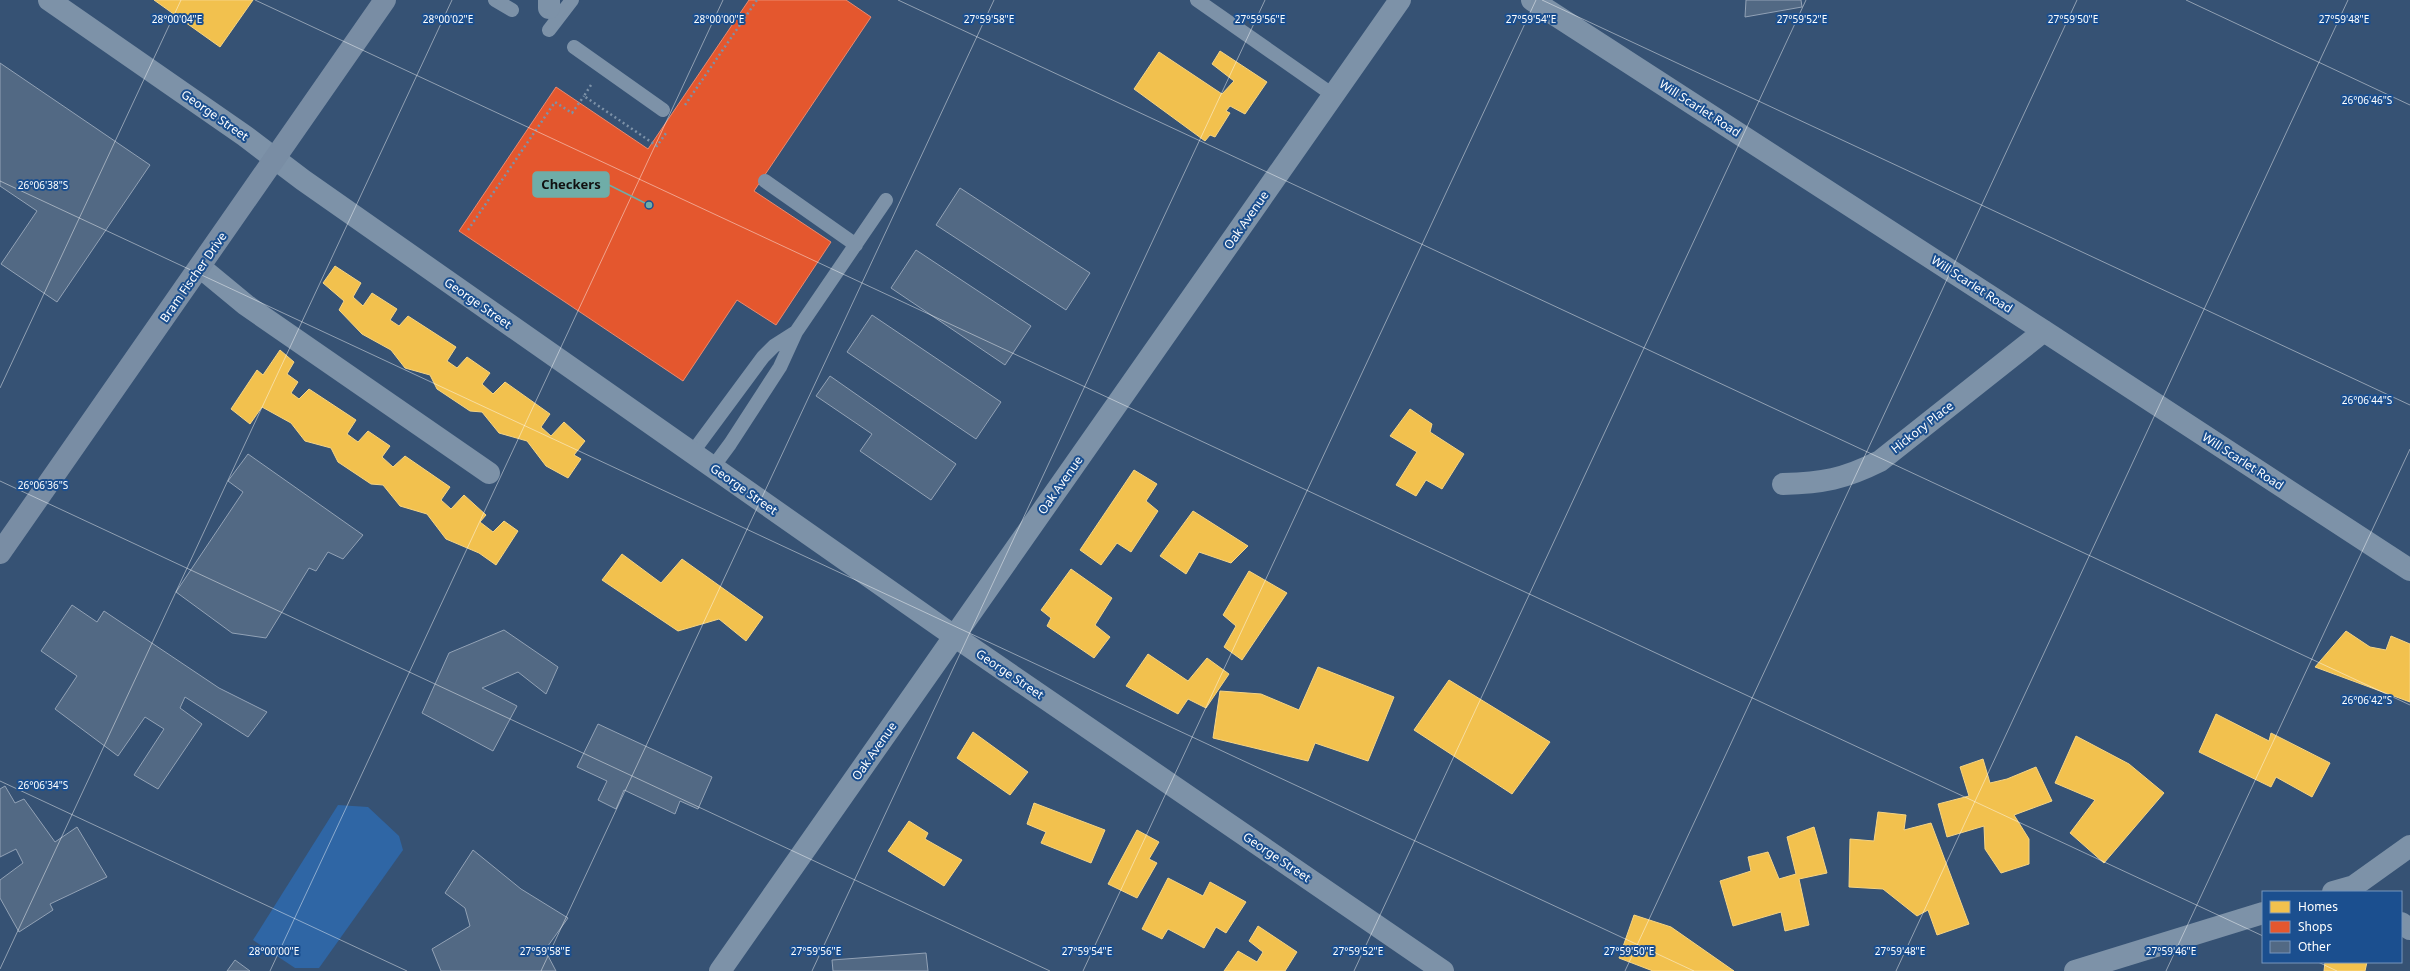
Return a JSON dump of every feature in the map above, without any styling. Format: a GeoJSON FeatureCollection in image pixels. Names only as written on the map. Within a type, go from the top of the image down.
{"type":"FeatureCollection","features":[{"type":"Feature","properties":{"kind":"main road","name":"Bram Fischer Drive"},"geometry":{"type":"LineString","coordinates":[[0,553],[200,267],[273,158],[385,0]]}},
{"type":"Feature","properties":{"kind":"street","name":"George Street"},"geometry":{"type":"LineString","coordinates":[[49,0],[246,136],[273,158],[954,636],[1443,971]]}},
{"type":"Feature","properties":{"kind":"street","name":"Oak Avenue"},"geometry":{"type":"LineString","coordinates":[[720,971],[1400,0]]}},
{"type":"Feature","properties":{"kind":"street","name":"Will Scarlet Road"},"geometry":{"type":"LineString","coordinates":[[1532,0],[2044,330],[2410,570]]}},
{"type":"Feature","properties":{"kind":"street"},"geometry":{"type":"LineString","coordinates":[[200,267],[246,305],[489,473]]}},
{"type":"Feature","properties":{"kind":"street","name":"Hickory Place"},"geometry":{"type":"LineString","coordinates":[[1783,484],[1824,483],[1856,473],[1880,461],[2044,330]]}},
{"type":"Feature","properties":{"kind":"street"},"geometry":{"type":"LineString","coordinates":[[2349,890],[2410,846]]}},
{"type":"Feature","properties":{"kind":"street"},"geometry":{"type":"LineString","coordinates":[[2075,971],[2262,913]]}},
{"type":"Feature","properties":{"kind":"lane"},"geometry":{"type":"LineString","coordinates":[[495,0],[512,3]]}},
{"type":"Feature","properties":{"kind":"lane"},"geometry":{"type":"LineString","coordinates":[[549,30],[572,0]]}},
{"type":"Feature","properties":{"kind":"lane"},"geometry":{"type":"LineString","coordinates":[[1197,0],[1333,95]]}},
{"type":"Feature","properties":{"kind":"lane"},"geometry":{"type":"LineString","coordinates":[[574,47],[663,110]]}},
{"type":"Feature","properties":{"kind":"lane"},"geometry":{"type":"LineString","coordinates":[[765,181],[856,245]]}},
{"type":"Feature","properties":{"kind":"lane"},"geometry":{"type":"LineString","coordinates":[[713,467],[730,444],[780,367],[796,332],[886,200]]}},
{"type":"Feature","properties":{"kind":"lane"},"geometry":{"type":"LineString","coordinates":[[692,453],[763,357],[774,346],[796,332]]}},
{"type":"Feature","properties":{"kind":"path"},"geometry":{"type":"LineString","coordinates":[[468,230],[555,102],[572,113],[584,96]]}},
{"type":"Feature","properties":{"kind":"shaded area"},"geometry":{"type":"Polygon","coordinates":[[[338,805],[368,807],[399,836],[403,850],[319,968],[295,968],[253,940],[338,805]]]}},
{"type":"Feature","properties":{"kind":"building: Homes"},"geometry":{"type":"Polygon","coordinates":[[[154,0],[253,0],[220,47],[154,0]]]}},
{"type":"Feature","properties":{"kind":"building: Homes"},"geometry":{"type":"Polygon","coordinates":[[[1220,51],[1267,82],[1245,114],[1230,106],[1226,111],[1230,113],[1215,137],[1210,135],[1205,141],[1134,89],[1159,52],[1222,94],[1234,81],[1212,64],[1220,51]]]}},
{"type":"Feature","properties":{"kind":"building: Homes"},"geometry":{"type":"Polygon","coordinates":[[[335,266],[361,283],[353,297],[363,306],[372,293],[397,309],[390,320],[399,326],[408,316],[456,347],[447,361],[457,368],[467,357],[490,373],[482,384],[493,394],[505,382],[550,414],[541,427],[551,436],[564,422],[585,441],[574,455],[581,459],[568,478],[546,466],[527,441],[499,433],[482,412],[470,411],[437,389],[430,375],[405,368],[391,350],[362,334],[339,310],[344,301],[323,283],[335,266]]]}},
{"type":"Feature","properties":{"kind":"building: Homes"},"geometry":{"type":"Polygon","coordinates":[[[280,350],[294,362],[287,374],[298,382],[291,393],[299,399],[309,389],[356,420],[347,434],[358,442],[368,431],[390,446],[382,457],[393,467],[405,456],[450,487],[441,500],[451,509],[464,495],[486,515],[480,522],[493,532],[504,521],[518,531],[496,565],[479,553],[446,539],[427,514],[400,506],[383,485],[371,484],[338,462],[331,448],[305,441],[291,423],[262,407],[250,424],[231,409],[257,370],[263,375],[280,350]]]}},
{"type":"Feature","properties":{"kind":"building: Homes"},"geometry":{"type":"Polygon","coordinates":[[[1410,409],[1432,424],[1430,432],[1464,454],[1442,489],[1426,480],[1416,496],[1396,485],[1417,452],[1390,436],[1410,409]]]}},
{"type":"Feature","properties":{"kind":"building: Homes"},"geometry":{"type":"Polygon","coordinates":[[[1134,470],[1157,484],[1146,501],[1158,511],[1131,552],[1117,543],[1101,565],[1080,550],[1134,470]]]}},
{"type":"Feature","properties":{"kind":"building: Homes"},"geometry":{"type":"Polygon","coordinates":[[[1193,511],[1248,546],[1231,563],[1199,552],[1186,574],[1160,556],[1193,511]]]}},
{"type":"Feature","properties":{"kind":"building: Homes"},"geometry":{"type":"Polygon","coordinates":[[[622,554],[661,583],[682,559],[763,617],[746,641],[719,619],[678,631],[602,580],[622,554]]]}},
{"type":"Feature","properties":{"kind":"building: Homes"},"geometry":{"type":"Polygon","coordinates":[[[1071,569],[1112,598],[1095,625],[1110,637],[1094,658],[1047,626],[1051,618],[1041,610],[1071,569]]]}},
{"type":"Feature","properties":{"kind":"building: Homes"},"geometry":{"type":"Polygon","coordinates":[[[1249,571],[1287,593],[1242,660],[1224,647],[1236,626],[1223,615],[1249,571]]]}},
{"type":"Feature","properties":{"kind":"building: Homes"},"geometry":{"type":"Polygon","coordinates":[[[2346,631],[2370,647],[2386,650],[2391,636],[2410,644],[2410,702],[2315,667],[2346,631]]]}},
{"type":"Feature","properties":{"kind":"building: Homes"},"geometry":{"type":"Polygon","coordinates":[[[1148,654],[1188,681],[1207,658],[1229,674],[1206,708],[1188,699],[1178,714],[1126,686],[1148,654]]]}},
{"type":"Feature","properties":{"kind":"building: Homes"},"geometry":{"type":"Polygon","coordinates":[[[1318,667],[1394,697],[1368,761],[1315,743],[1308,761],[1213,738],[1220,691],[1261,694],[1299,710],[1318,667]]]}},
{"type":"Feature","properties":{"kind":"building: Homes"},"geometry":{"type":"Polygon","coordinates":[[[1449,680],[1550,742],[1512,794],[1414,730],[1449,680]]]}},
{"type":"Feature","properties":{"kind":"building: Homes"},"geometry":{"type":"Polygon","coordinates":[[[2216,714],[2269,741],[2271,733],[2330,763],[2312,797],[2276,777],[2271,787],[2199,752],[2216,714]]]}},
{"type":"Feature","properties":{"kind":"building: Homes"},"geometry":{"type":"Polygon","coordinates":[[[973,732],[1028,772],[1010,795],[957,758],[973,732]]]}},
{"type":"Feature","properties":{"kind":"building: Homes"},"geometry":{"type":"Polygon","coordinates":[[[2076,736],[2129,764],[2164,793],[2104,863],[2070,833],[2095,800],[2055,783],[2076,736]]]}},
{"type":"Feature","properties":{"kind":"building: Homes"},"geometry":{"type":"Polygon","coordinates":[[[1983,759],[1990,783],[2007,779],[2036,767],[2052,801],[2014,815],[2029,839],[2029,864],[2001,873],[1985,849],[1984,826],[1947,837],[1938,804],[1969,796],[1960,767],[1983,759]]]}},
{"type":"Feature","properties":{"kind":"building: Homes"},"geometry":{"type":"Polygon","coordinates":[[[1034,803],[1105,830],[1091,863],[1041,843],[1046,832],[1027,824],[1034,803]]]}},
{"type":"Feature","properties":{"kind":"building: Homes"},"geometry":{"type":"Polygon","coordinates":[[[1878,812],[1906,815],[1904,830],[1931,823],[1969,924],[1937,935],[1928,910],[1917,916],[1883,889],[1849,887],[1850,839],[1874,841],[1878,812]]]}},
{"type":"Feature","properties":{"kind":"building: Homes"},"geometry":{"type":"Polygon","coordinates":[[[909,821],[928,833],[925,839],[962,860],[944,886],[888,851],[909,821]]]}},
{"type":"Feature","properties":{"kind":"building: Homes"},"geometry":{"type":"Polygon","coordinates":[[[1814,827],[1827,873],[1799,879],[1809,925],[1785,931],[1781,912],[1733,926],[1720,881],[1751,871],[1748,857],[1768,852],[1779,879],[1796,874],[1787,837],[1814,827]]]}},
{"type":"Feature","properties":{"kind":"building: Homes"},"geometry":{"type":"Polygon","coordinates":[[[1137,830],[1159,842],[1149,859],[1157,863],[1137,898],[1108,884],[1137,830]]]}},
{"type":"Feature","properties":{"kind":"building: Homes"},"geometry":{"type":"Polygon","coordinates":[[[1168,878],[1203,896],[1210,882],[1246,902],[1226,933],[1216,927],[1204,948],[1168,929],[1162,939],[1142,929],[1168,878]]]}},
{"type":"Feature","properties":{"kind":"building: Homes"},"geometry":{"type":"Polygon","coordinates":[[[1634,915],[1671,927],[1734,971],[1653,971],[1619,958],[1634,915]]]}},
{"type":"Feature","properties":{"kind":"building: Homes"},"geometry":{"type":"Polygon","coordinates":[[[1258,926],[1297,952],[1285,971],[1224,971],[1238,951],[1257,962],[1263,952],[1249,941],[1258,926]]]}},
{"type":"Feature","properties":{"kind":"building: Homes"},"geometry":{"type":"Polygon","coordinates":[[[2325,963],[2367,963],[2365,971],[2324,971],[2325,963]]]}},
{"type":"Feature","properties":{"kind":"building: Shops"},"geometry":{"type":"Polygon","coordinates":[[[749,0],[846,0],[871,17],[754,191],[831,242],[776,325],[737,300],[683,381],[459,231],[556,87],[648,149],[749,0]]]}},
{"type":"Feature","properties":{"kind":"building: Other"},"geometry":{"type":"Polygon","coordinates":[[[1746,0],[1801,0],[1802,7],[1745,17],[1746,0]]]}},
{"type":"Feature","properties":{"kind":"building: Other"},"geometry":{"type":"Polygon","coordinates":[[[0,63],[150,165],[57,302],[1,264],[37,211],[0,186],[0,63]]]}},
{"type":"Feature","properties":{"kind":"building: Other"},"geometry":{"type":"Polygon","coordinates":[[[960,188],[1090,273],[1066,310],[936,225],[960,188]]]}},
{"type":"Feature","properties":{"kind":"building: Other"},"geometry":{"type":"Polygon","coordinates":[[[916,250],[1031,326],[1005,365],[891,288],[916,250]]]}},
{"type":"Feature","properties":{"kind":"building: Other"},"geometry":{"type":"Polygon","coordinates":[[[872,315],[1001,402],[976,439],[847,352],[872,315]]]}},
{"type":"Feature","properties":{"kind":"building: Other"},"geometry":{"type":"Polygon","coordinates":[[[830,376],[956,464],[931,500],[860,451],[872,434],[816,396],[830,376]]]}},
{"type":"Feature","properties":{"kind":"building: Other"},"geometry":{"type":"Polygon","coordinates":[[[248,454],[363,535],[343,559],[328,552],[316,571],[309,568],[266,638],[232,633],[176,592],[243,492],[228,481],[248,454]]]}},
{"type":"Feature","properties":{"kind":"building: Other"},"geometry":{"type":"Polygon","coordinates":[[[72,605],[97,622],[104,611],[219,688],[267,712],[248,737],[185,697],[180,708],[202,724],[158,789],[134,775],[164,729],[145,717],[118,756],[55,709],[77,676],[41,651],[72,605]]]}},
{"type":"Feature","properties":{"kind":"building: Other"},"geometry":{"type":"Polygon","coordinates":[[[504,630],[558,667],[546,694],[518,672],[482,688],[517,706],[493,751],[422,713],[449,653],[504,630]]]}},
{"type":"Feature","properties":{"kind":"building: Other"},"geometry":{"type":"Polygon","coordinates":[[[598,724],[712,777],[698,809],[680,801],[675,814],[624,790],[616,809],[598,800],[607,781],[577,767],[598,724]]]}},
{"type":"Feature","properties":{"kind":"building: Other"},"geometry":{"type":"Polygon","coordinates":[[[5,786],[15,803],[24,799],[55,842],[77,827],[107,877],[50,904],[53,910],[19,932],[0,898],[0,880],[23,863],[16,849],[0,857],[0,789],[5,786]]]}},
{"type":"Feature","properties":{"kind":"building: Other"},"geometry":{"type":"Polygon","coordinates":[[[473,850],[521,889],[568,918],[545,950],[556,971],[441,971],[432,949],[470,926],[465,908],[445,893],[473,850]]]}},
{"type":"Feature","properties":{"kind":"building: Other"},"geometry":{"type":"Polygon","coordinates":[[[926,953],[928,971],[833,971],[832,960],[926,953]]]}},
{"type":"Feature","properties":{"kind":"building: Other"},"geometry":{"type":"Polygon","coordinates":[[[235,960],[250,971],[227,971],[235,960]]]}},
{"type":"Feature","properties":{"kind":"place","name":"Checkers"},"geometry":{"type":"Point","coordinates":[649,205]}}]}
